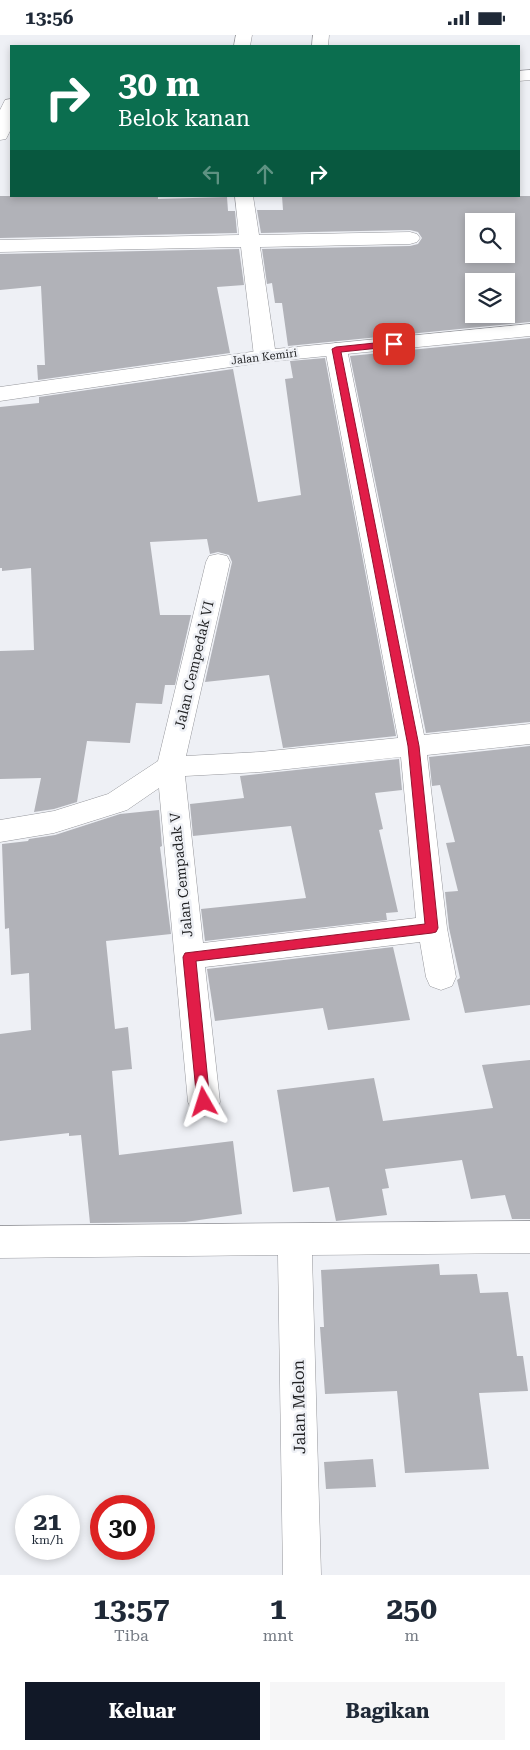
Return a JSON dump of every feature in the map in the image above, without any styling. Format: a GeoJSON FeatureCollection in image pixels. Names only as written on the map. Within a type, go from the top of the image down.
{"type":"FeatureCollection","features":[{"type":"Feature","properties":{"kind":"street"},"geometry":{"type":"LineString","coordinates":[[0,135],[10,107]]}},
{"type":"Feature","properties":{"kind":"street"},"geometry":{"type":"LineString","coordinates":[[244,197],[265,356]]}},
{"type":"Feature","properties":{"kind":"street"},"geometry":{"type":"LineString","coordinates":[[0,246],[410,239]]}},
{"type":"Feature","properties":{"kind":"street","name":"Jalan Kemiri"},"geometry":{"type":"LineString","coordinates":[[0,394],[265,356],[530,331]]}},
{"type":"Feature","properties":{"kind":"street"},"geometry":{"type":"LineString","coordinates":[[336,349],[413,746],[432,928],[441,977]]}},
{"type":"Feature","properties":{"kind":"street","name":"Jalan Cempedak VI"},"geometry":{"type":"LineString","coordinates":[[170,767],[218,562]]}},
{"type":"Feature","properties":{"kind":"street"},"geometry":{"type":"LineString","coordinates":[[0,831],[54,822],[117,801],[170,767],[260,762],[530,734]]}},
{"type":"Feature","properties":{"kind":"street","name":"Jalan Cempadak V"},"geometry":{"type":"LineString","coordinates":[[170,767],[204,1102]]}},
{"type":"Feature","properties":{"kind":"street"},"geometry":{"type":"LineString","coordinates":[[189,957],[432,928]]}},
{"type":"Feature","properties":{"kind":"street"},"geometry":{"type":"LineString","coordinates":[[0,1242],[530,1237]]}},
{"type":"Feature","properties":{"kind":"street","name":"Jalan Melon"},"geometry":{"type":"LineString","coordinates":[[295,1239],[302,1575]]}},
{"type":"Feature","properties":{"kind":"building"},"geometry":{"type":"Polygon","coordinates":[[[0,196],[158,197],[158,199],[227,197],[228,211],[235,211],[237,233],[0,238],[0,196]]]}},
{"type":"Feature","properties":{"kind":"building"},"geometry":{"type":"Polygon","coordinates":[[[530,196],[530,322],[288,346],[282,303],[275,303],[272,283],[267,284],[262,249],[410,246],[418,244],[422,238],[418,232],[410,230],[261,233],[257,210],[283,210],[282,197],[530,196]]]}},
{"type":"Feature","properties":{"kind":"building"},"geometry":{"type":"Polygon","coordinates":[[[239,249],[244,285],[217,287],[230,353],[38,380],[37,365],[45,365],[41,286],[0,290],[0,254],[239,249]]]}},
{"type":"Feature","properties":{"kind":"building"},"geometry":{"type":"Polygon","coordinates":[[[530,338],[530,722],[426,733],[350,356],[530,338]]]}},
{"type":"Feature","properties":{"kind":"building"},"geometry":{"type":"Polygon","coordinates":[[[325,358],[396,736],[283,748],[269,675],[205,682],[232,562],[229,555],[218,552],[210,554],[207,539],[150,542],[160,615],[191,615],[175,685],[165,685],[162,704],[136,703],[130,743],[87,741],[77,802],[54,809],[34,812],[41,778],[0,779],[0,651],[34,650],[31,568],[2,571],[2,568],[0,568],[0,407],[39,403],[39,397],[233,369],[258,502],[301,495],[285,379],[293,378],[290,361],[325,358]]]}},
{"type":"Feature","properties":{"kind":"building"},"geometry":{"type":"Polygon","coordinates":[[[530,746],[530,1005],[465,1013],[457,980],[460,978],[449,928],[445,892],[458,891],[446,843],[455,842],[440,785],[432,786],[429,757],[530,746]]]}},
{"type":"Feature","properties":{"kind":"building"},"geometry":{"type":"Polygon","coordinates":[[[399,759],[402,790],[375,793],[383,829],[379,830],[398,912],[386,913],[387,920],[205,941],[201,909],[306,898],[291,826],[193,836],[190,804],[244,798],[240,776],[399,759]]]}},
{"type":"Feature","properties":{"kind":"building"},"geometry":{"type":"Polygon","coordinates":[[[159,810],[162,846],[160,847],[171,934],[106,941],[115,1029],[128,1027],[132,1069],[112,1071],[119,1155],[233,1141],[242,1214],[185,1222],[90,1223],[81,1135],[69,1136],[69,1133],[0,1141],[0,1034],[31,1030],[29,973],[11,975],[9,928],[5,929],[2,844],[55,835],[120,814],[159,810]]]}},
{"type":"Feature","properties":{"kind":"building"},"geometry":{"type":"Polygon","coordinates":[[[393,947],[410,1020],[328,1030],[323,1008],[215,1021],[207,969],[393,947]]]}},
{"type":"Feature","properties":{"kind":"building"},"geometry":{"type":"Polygon","coordinates":[[[530,1060],[530,1219],[512,1219],[505,1195],[471,1199],[462,1160],[385,1169],[389,1188],[382,1189],[387,1215],[336,1221],[329,1187],[293,1192],[277,1090],[374,1078],[383,1121],[493,1108],[482,1065],[530,1060]]]}},
{"type":"Feature","properties":{"kind":"building"},"geometry":{"type":"Polygon","coordinates":[[[439,1264],[440,1275],[477,1274],[480,1293],[508,1292],[517,1356],[523,1356],[528,1391],[479,1393],[489,1469],[405,1473],[397,1391],[325,1394],[320,1327],[324,1327],[321,1270],[439,1264]]]}},
{"type":"Feature","properties":{"kind":"building"},"geometry":{"type":"Polygon","coordinates":[[[373,1459],[376,1487],[326,1489],[324,1462],[373,1459]]]}},
{"type":"Feature","properties":{"kind":"route"},"geometry":{"type":"LineString","coordinates":[[204,1102],[189,957],[432,928],[413,746],[336,349],[394,344]]}}]}
